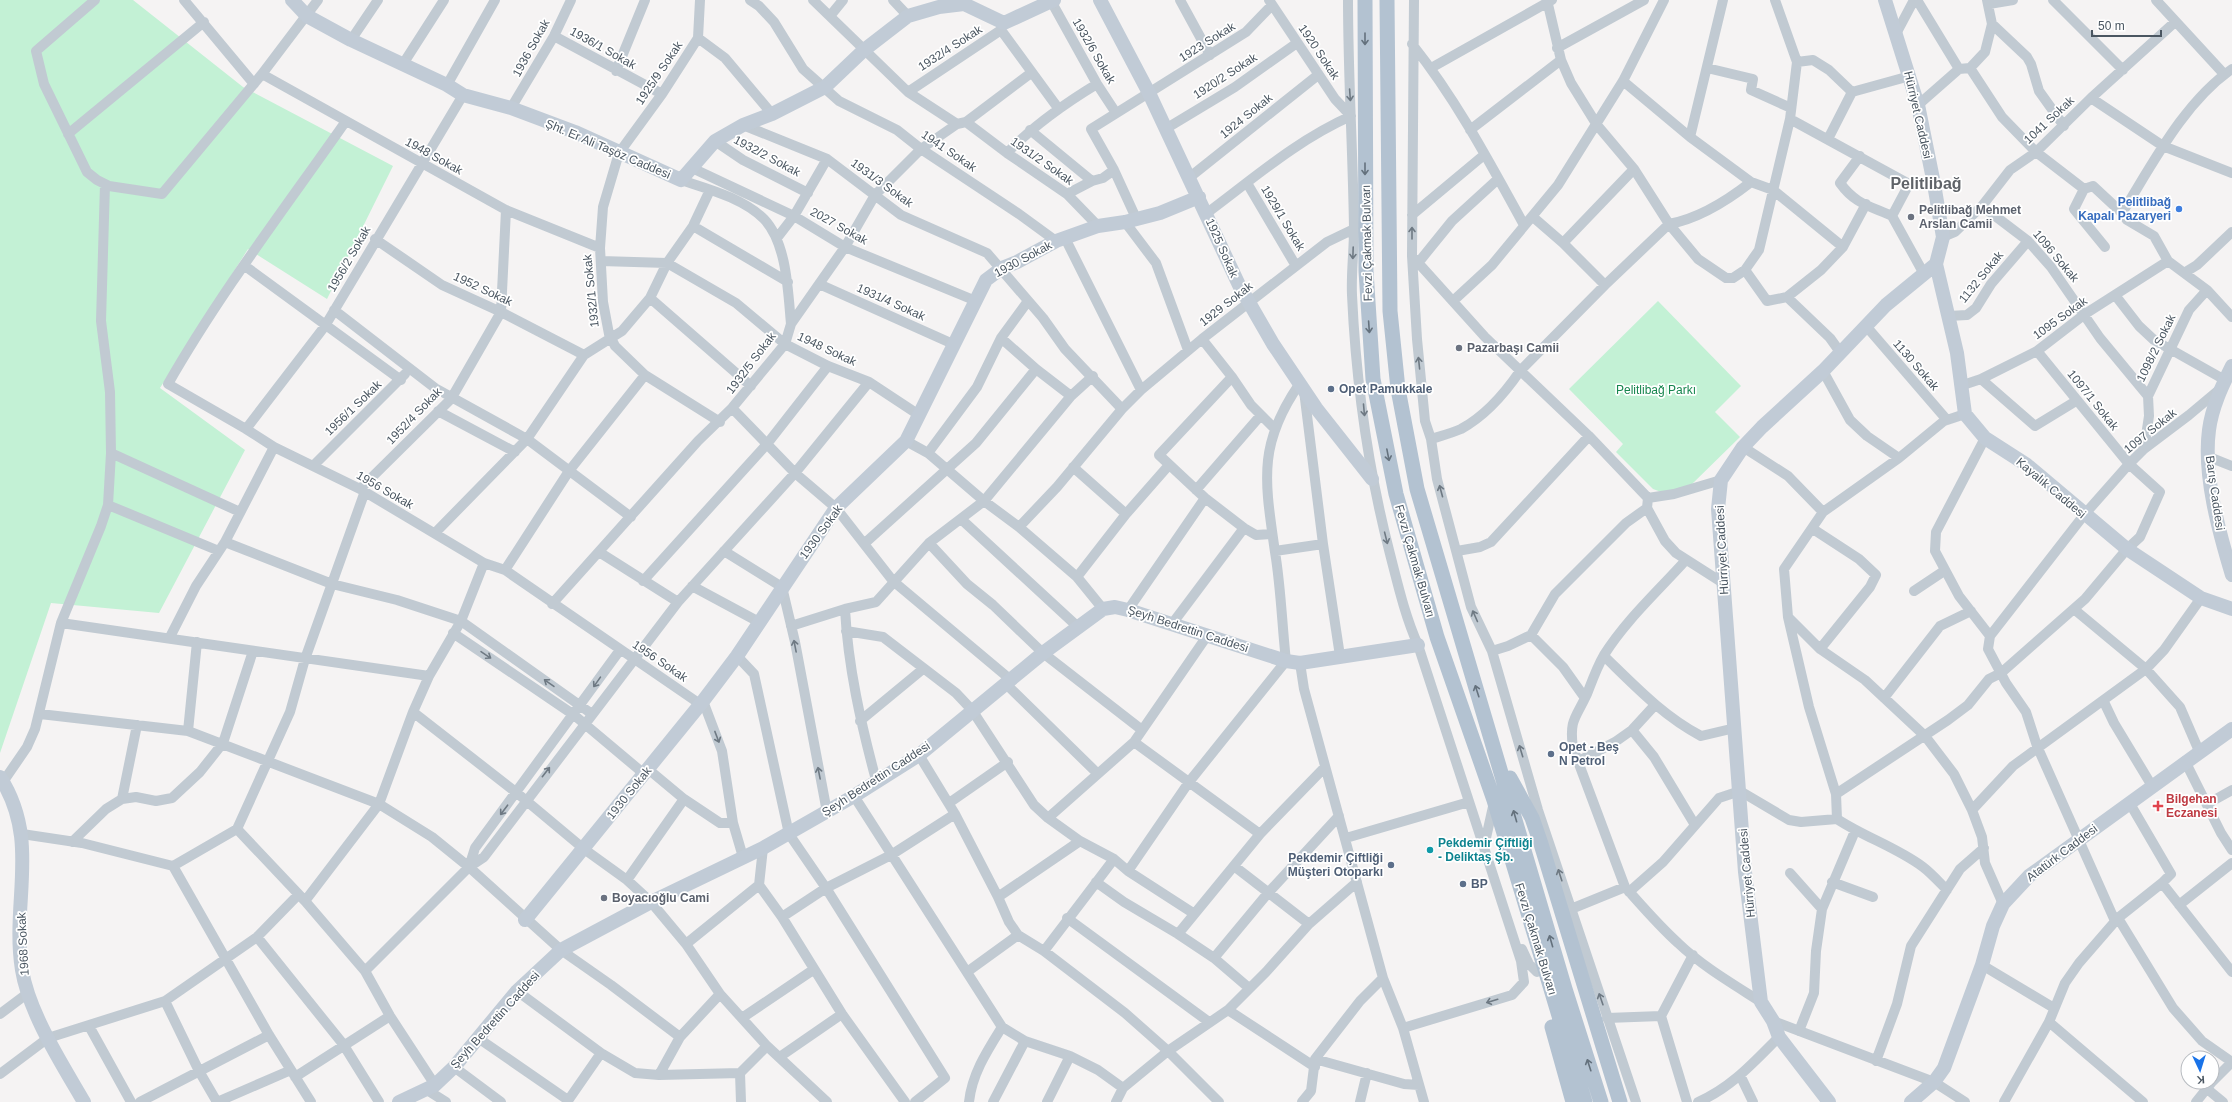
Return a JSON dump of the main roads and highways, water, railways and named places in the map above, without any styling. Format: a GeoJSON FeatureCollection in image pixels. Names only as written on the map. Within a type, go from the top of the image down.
{"type":"FeatureCollection","features":[{"type":"Feature","properties":{"kind":"main road","name":"Fevzi Çakmak Bulvarı"},"geometry":{"type":"LineString","coordinates":[[1365,0],[1366,271],[1373,379],[1398,502],[1446,665],[1494,800],[1585,1102]]}},
{"type":"Feature","properties":{"kind":"main road","name":"Fevzi Çakmak Bulvarı"},"geometry":{"type":"LineString","coordinates":[[1387,0],[1390,311],[1398,389],[1417,489],[1474,684],[1496,750],[1565,989],[1601,1102]]}},
{"type":"Feature","properties":{"kind":"main road"},"geometry":{"type":"LineString","coordinates":[[1496,750],[1532,818],[1620,1102]]}},
{"type":"Feature","properties":{"kind":"main road"},"geometry":{"type":"LineString","coordinates":[[1494,800],[1495,825],[1573,1102]]}},
{"type":"Feature","properties":{"kind":"place","name":"Pelitlibağ Kapalı Pazaryeri"},"geometry":{"type":"Point","coordinates":[2179,209]}},
{"type":"Feature","properties":{"kind":"place","name":"Pelitlibağ Mehmet Arslan Camii"},"geometry":{"type":"Point","coordinates":[1911,217]}},
{"type":"Feature","properties":{"kind":"place","name":"Pazarbaşı Camii"},"geometry":{"type":"Point","coordinates":[1459,348]}},
{"type":"Feature","properties":{"kind":"place","name":"Opet Pamukkale"},"geometry":{"type":"Point","coordinates":[1331,389]}},
{"type":"Feature","properties":{"kind":"place","name":"Opet - Beş N Petrol"},"geometry":{"type":"Point","coordinates":[1551,754]}},
{"type":"Feature","properties":{"kind":"place","name":"Bilgehan Eczanesi"},"geometry":{"type":"Point","coordinates":[2158,806]}},
{"type":"Feature","properties":{"kind":"place","name":"Pekdemir Çiftliği - Deliktaş Şb."},"geometry":{"type":"Point","coordinates":[1430,850]}},
{"type":"Feature","properties":{"kind":"place","name":"Pekdemir Çiftliği Müşteri Otoparkı"},"geometry":{"type":"Point","coordinates":[1391,865]}},
{"type":"Feature","properties":{"kind":"place","name":"BP"},"geometry":{"type":"Point","coordinates":[1463,884]}},
{"type":"Feature","properties":{"kind":"place","name":"Boyacıoğlu Cami"},"geometry":{"type":"Point","coordinates":[604,898]}},
{"type":"Feature","properties":{"kind":"district","name":"Pelitlibağ"},"geometry":{"type":"Point","coordinates":[1926,183]}},
{"type":"Feature","properties":{"kind":"park label","name":"Pelitlibağ Parkı"},"geometry":{"type":"Point","coordinates":[1656,390]}}]}
